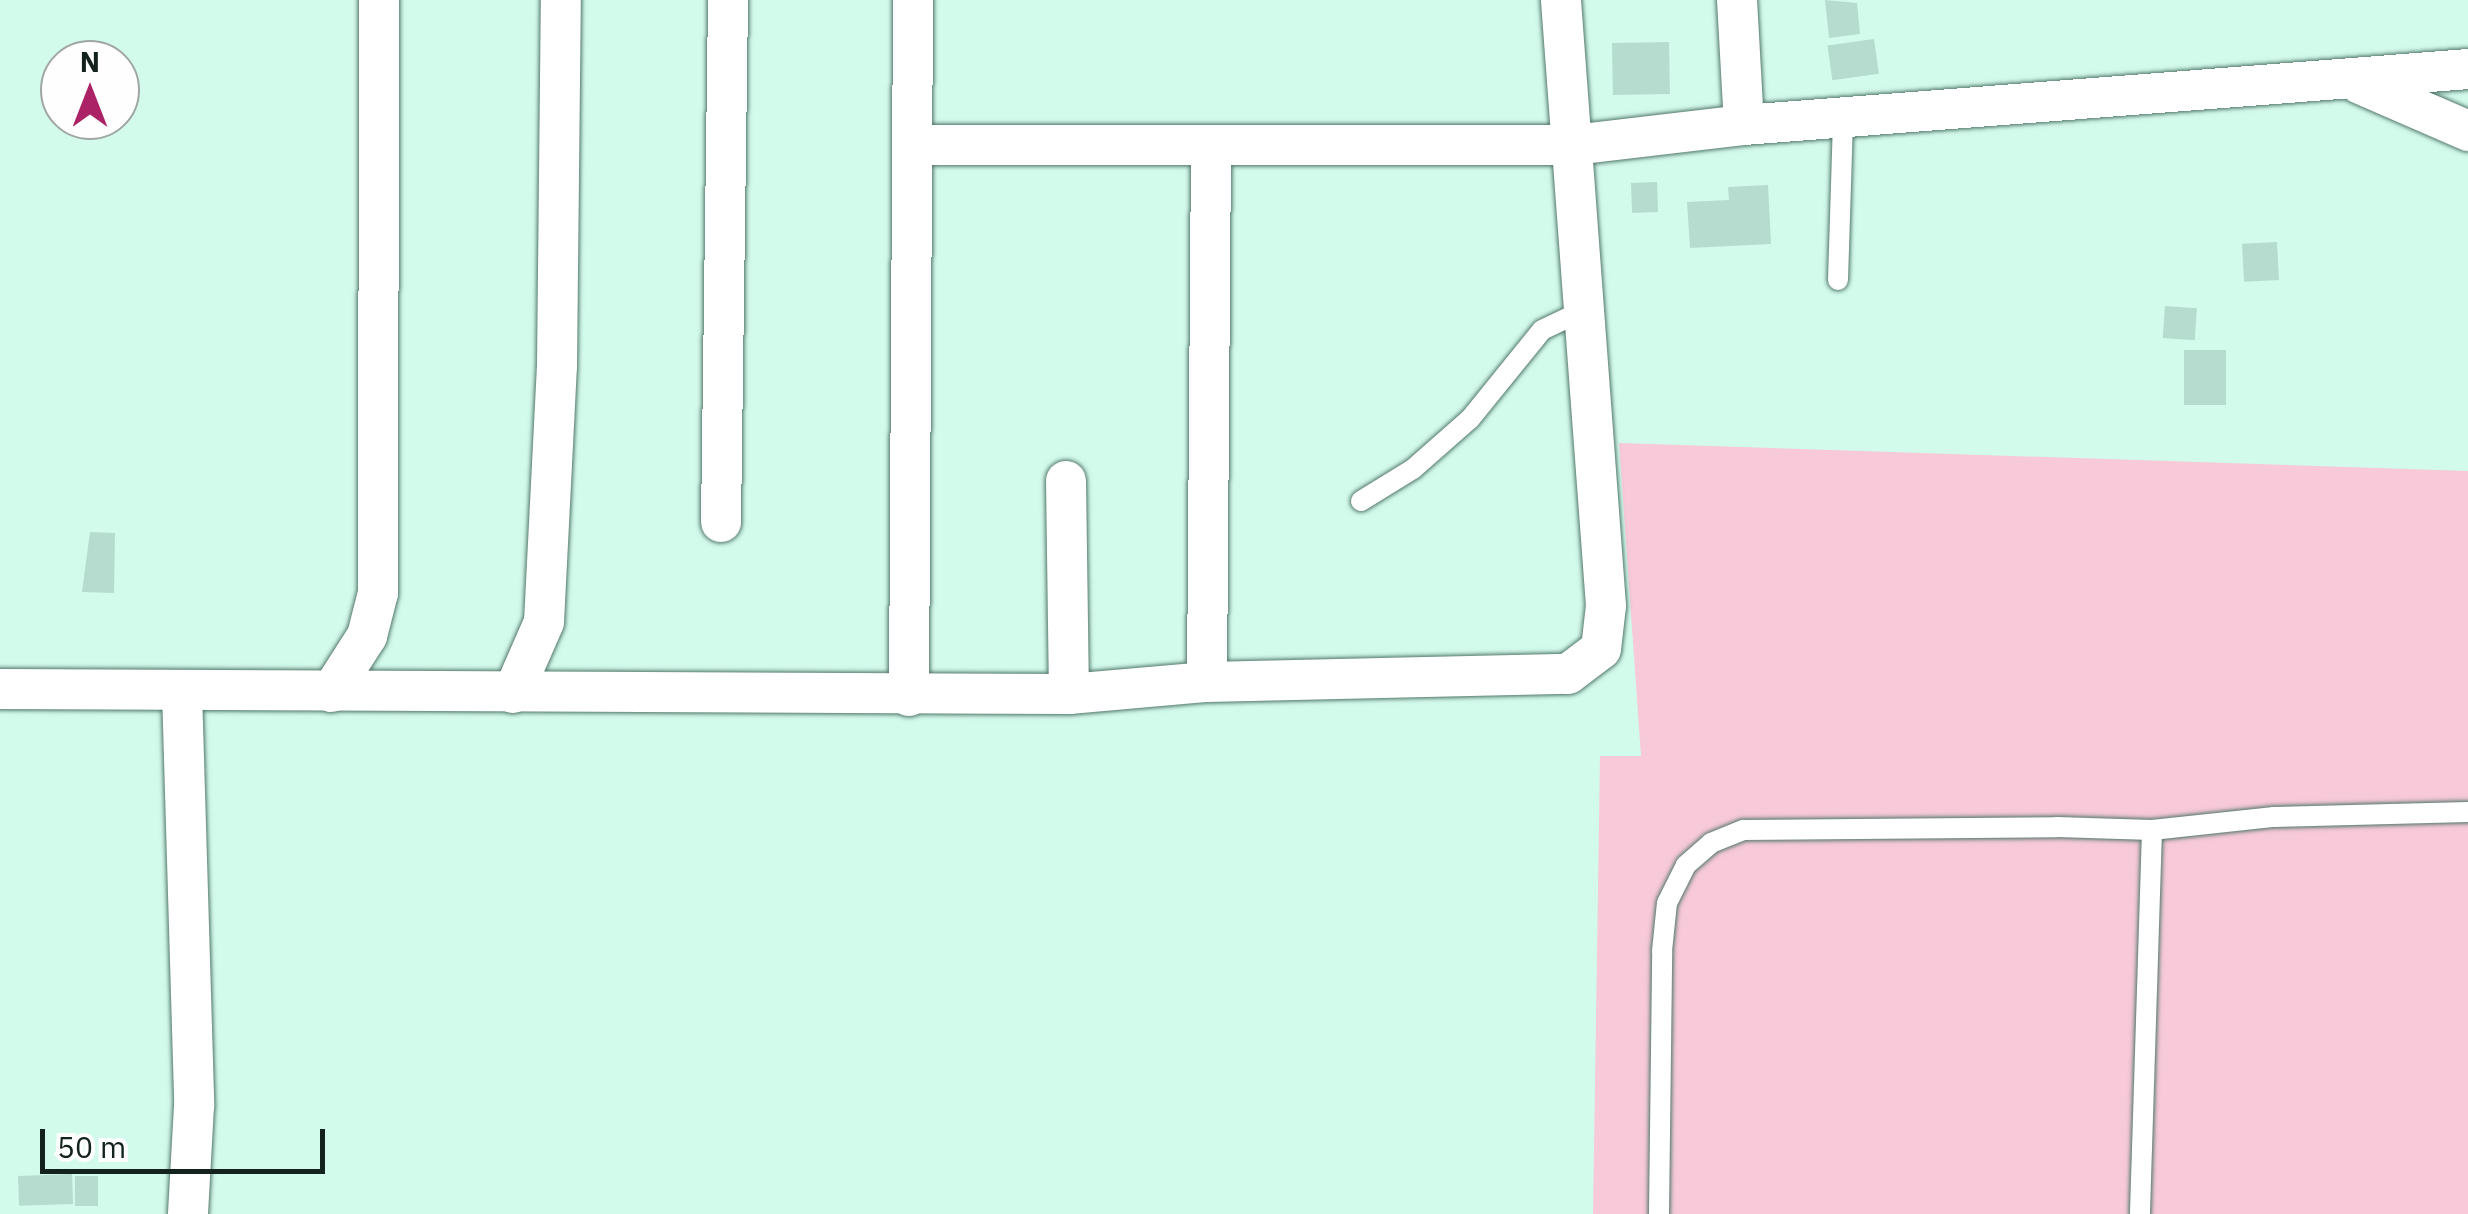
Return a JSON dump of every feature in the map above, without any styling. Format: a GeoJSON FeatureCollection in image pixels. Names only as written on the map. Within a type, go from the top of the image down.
{"type":"FeatureCollection","features":[{"type":"Feature","properties":{"kind":"street"},"geometry":{"type":"LineString","coordinates":[[331,692],[367,636],[378,594],[379,0]]}},
{"type":"Feature","properties":{"kind":"street"},"geometry":{"type":"LineString","coordinates":[[513,693],[534,655],[546,605],[557,366],[562,0]]}},
{"type":"Feature","properties":{"kind":"street"},"geometry":{"type":"LineString","coordinates":[[720,522],[728,0]]}},
{"type":"Feature","properties":{"kind":"street"},"geometry":{"type":"LineString","coordinates":[[909,696],[914,0]]}},
{"type":"Feature","properties":{"kind":"street"},"geometry":{"type":"LineString","coordinates":[[0,690],[1068,694],[1208,682],[1537,677],[1586,664],[1601,649],[1606,606],[1561,0]]}},
{"type":"Feature","properties":{"kind":"street"},"geometry":{"type":"LineString","coordinates":[[1736,0],[1744,125]]}},
{"type":"Feature","properties":{"kind":"street"},"geometry":{"type":"LineString","coordinates":[[912,145],[1572,146],[1744,125],[1844,121],[2356,82],[2468,69]]}},
{"type":"Feature","properties":{"kind":"street"},"geometry":{"type":"LineString","coordinates":[[2356,82],[2468,131]]}},
{"type":"Feature","properties":{"kind":"street"},"geometry":{"type":"LineString","coordinates":[[1208,682],[1210,146]]}},
{"type":"Feature","properties":{"kind":"street"},"geometry":{"type":"LineString","coordinates":[[1066,481],[1068,694]]}},
{"type":"Feature","properties":{"kind":"street"},"geometry":{"type":"LineString","coordinates":[[182,690],[194,1106],[188,1214]]}},
{"type":"Feature","properties":{"kind":"lane"},"geometry":{"type":"LineString","coordinates":[[1838,280],[1844,121]]}},
{"type":"Feature","properties":{"kind":"lane"},"geometry":{"type":"LineString","coordinates":[[1361,501],[1413,468],[1470,419],[1542,330],[1586,309]]}},
{"type":"Feature","properties":{"kind":"lane"},"geometry":{"type":"LineString","coordinates":[[1659,1214],[1658,1032],[1667,903],[1686,865],[1711,843],[1744,830],[2152,830],[2274,817],[2468,812]]}},
{"type":"Feature","properties":{"kind":"lane"},"geometry":{"type":"LineString","coordinates":[[2140,1214],[2152,830]]}},
{"type":"Feature","properties":{"kind":"shaded area"},"geometry":{"type":"Polygon","coordinates":[[[1619,443],[2468,471],[2468,1214],[1593,1214],[1600,756],[1641,756],[1619,443]]]}},
{"type":"Feature","properties":{"kind":"building"},"geometry":{"type":"Polygon","coordinates":[[[1825,0],[1857,3],[1860,34],[1829,38],[1825,0]]]}},
{"type":"Feature","properties":{"kind":"building"},"geometry":{"type":"Polygon","coordinates":[[[1874,39],[1879,74],[1832,80],[1827,46],[1874,39]]]}},
{"type":"Feature","properties":{"kind":"building"},"geometry":{"type":"Polygon","coordinates":[[[1669,42],[1670,94],[1613,95],[1612,43],[1669,42]]]}},
{"type":"Feature","properties":{"kind":"building"},"geometry":{"type":"Polygon","coordinates":[[[1657,182],[1658,212],[1632,213],[1631,183],[1657,182]]]}},
{"type":"Feature","properties":{"kind":"building"},"geometry":{"type":"Polygon","coordinates":[[[1768,185],[1771,244],[1690,248],[1687,202],[1729,200],[1728,187],[1768,185]]]}},
{"type":"Feature","properties":{"kind":"building"},"geometry":{"type":"Polygon","coordinates":[[[2277,242],[2279,280],[2244,282],[2242,244],[2277,242]]]}},
{"type":"Feature","properties":{"kind":"building"},"geometry":{"type":"Polygon","coordinates":[[[2165,306],[2197,308],[2195,340],[2163,338],[2165,306]]]}},
{"type":"Feature","properties":{"kind":"building"},"geometry":{"type":"Polygon","coordinates":[[[2184,350],[2226,350],[2226,405],[2184,405],[2184,350]]]}},
{"type":"Feature","properties":{"kind":"building"},"geometry":{"type":"Polygon","coordinates":[[[90,532],[115,533],[114,593],[82,592],[90,532]]]}},
{"type":"Feature","properties":{"kind":"building"},"geometry":{"type":"Polygon","coordinates":[[[72,1174],[73,1204],[19,1206],[18,1176],[72,1174]]]}},
{"type":"Feature","properties":{"kind":"building"},"geometry":{"type":"Polygon","coordinates":[[[75,1176],[98,1176],[98,1206],[75,1206],[75,1176]]]}}]}
